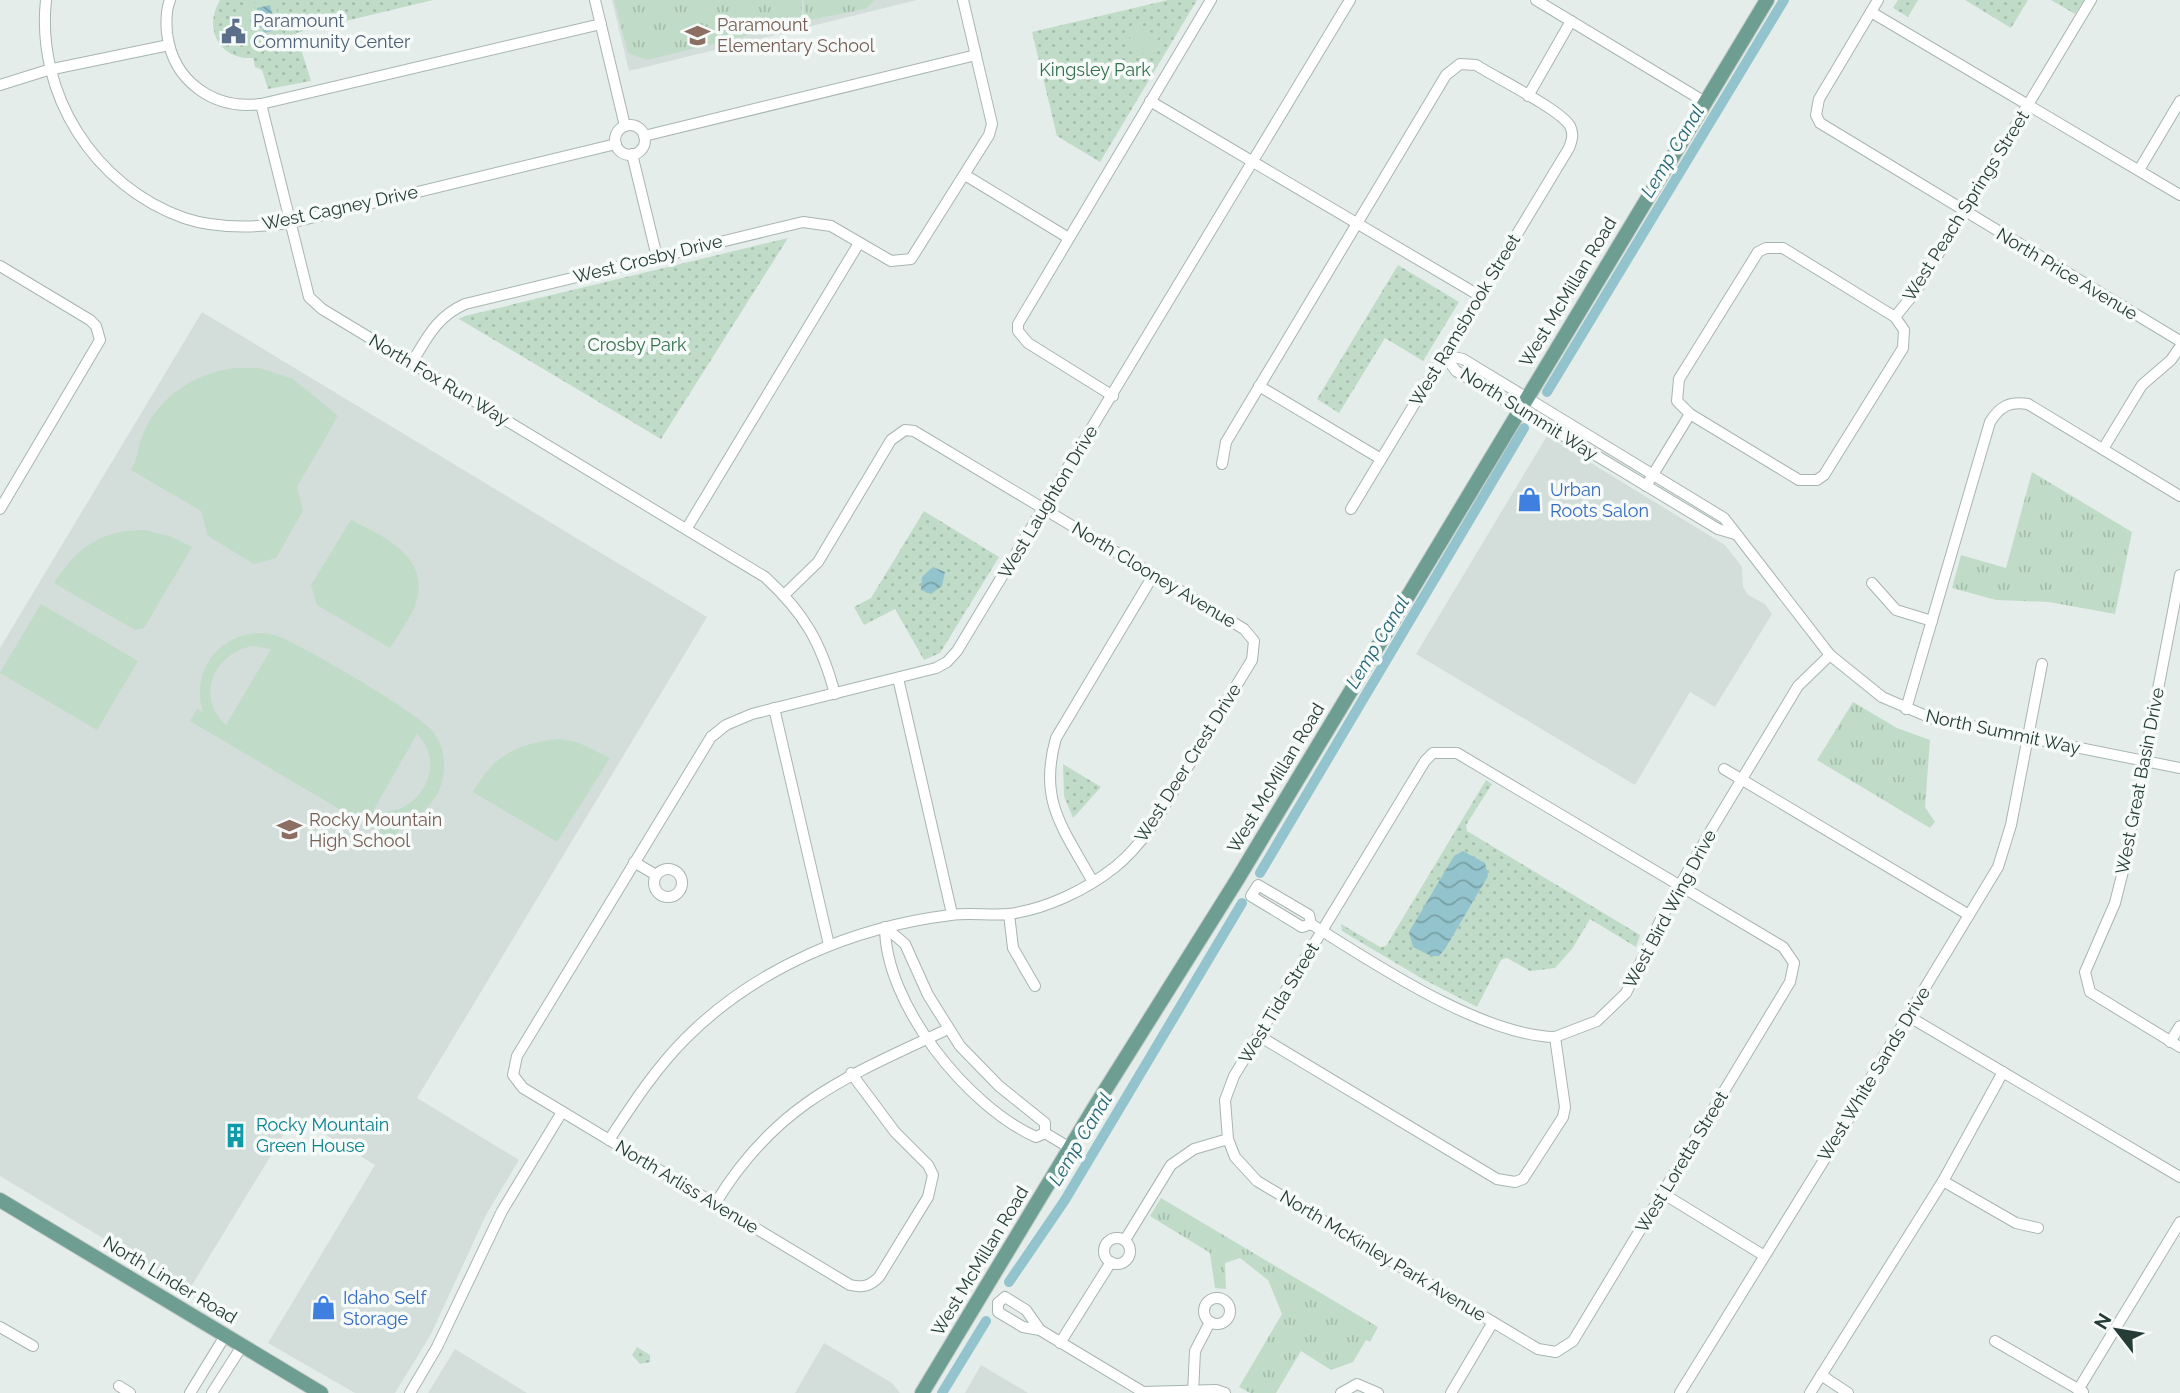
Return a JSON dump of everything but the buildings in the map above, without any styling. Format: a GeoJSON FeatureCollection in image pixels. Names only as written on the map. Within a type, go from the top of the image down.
{"type":"FeatureCollection","features":[{"type":"Feature","properties":{"kind":"main road","name":"West McMillan Road"},"geometry":{"type":"LineString","coordinates":[[922,1393],[1237,880],[1767,0]]}},
{"type":"Feature","properties":{"kind":"main road","name":"North Linder Road"},"geometry":{"type":"LineString","coordinates":[[0,1200],[321,1393]]}},
{"type":"Feature","properties":{"kind":"street","name":"West Cagney Drive"},"geometry":{"type":"LineString","coordinates":[[46,0],[44,19],[48,71],[59,99],[82,141],[102,166],[141,198],[185,218],[242,228],[290,223],[616,144]]}},
{"type":"Feature","properties":{"kind":"street"},"geometry":{"type":"LineString","coordinates":[[170,0],[167,16],[169,45],[178,67],[196,89],[226,104],[242,106],[261,104],[601,24]]}},
{"type":"Feature","properties":{"kind":"street"},"geometry":{"type":"LineString","coordinates":[[595,0],[625,126]]}},
{"type":"Feature","properties":{"kind":"street"},"geometry":{"type":"LineString","coordinates":[[963,0],[992,124],[989,135],[965,175],[1068,237]]}},
{"type":"Feature","properties":{"kind":"street"},"geometry":{"type":"LineString","coordinates":[[1113,396],[1028,343],[1018,331],[1020,316],[1211,0]]}},
{"type":"Feature","properties":{"kind":"street","name":"West Laughton Drive"},"geometry":{"type":"LineString","coordinates":[[513,1075],[517,1056],[711,737],[726,725],[774,708],[936,668],[947,662],[957,651],[1350,0]]}},
{"type":"Feature","properties":{"kind":"street"},"geometry":{"type":"LineString","coordinates":[[1536,0],[1705,102]]}},
{"type":"Feature","properties":{"kind":"street"},"geometry":{"type":"LineString","coordinates":[[1878,0],[1871,12],[2180,195]]}},
{"type":"Feature","properties":{"kind":"street","name":"West Peach Springs Street"},"geometry":{"type":"LineString","coordinates":[[1690,414],[1799,480],[1817,480],[1829,469],[1903,348],[1904,330],[1895,317],[1916,291],[2091,0]]}},
{"type":"Feature","properties":{"kind":"street","name":"North Price Avenue"},"geometry":{"type":"LineString","coordinates":[[1871,12],[1819,99],[1816,115],[1827,129],[2180,341]]}},
{"type":"Feature","properties":{"kind":"street"},"geometry":{"type":"LineString","coordinates":[[1222,464],[1226,442],[1446,75],[1460,64],[1476,65],[1528,96],[1571,21]]}},
{"type":"Feature","properties":{"kind":"street"},"geometry":{"type":"LineString","coordinates":[[0,86],[48,71],[169,45]]}},
{"type":"Feature","properties":{"kind":"street"},"geometry":{"type":"LineString","coordinates":[[645,136],[976,55]]}},
{"type":"Feature","properties":{"kind":"street","name":"West Ramsbrook Street"},"geometry":{"type":"LineString","coordinates":[[1351,509],[1569,148],[1572,130],[1562,116],[1528,96]]}},
{"type":"Feature","properties":{"kind":"street"},"geometry":{"type":"LineString","coordinates":[[1150,101],[1479,296]]}},
{"type":"Feature","properties":{"kind":"street"},"geometry":{"type":"LineString","coordinates":[[2139,170],[2180,101]]}},
{"type":"Feature","properties":{"kind":"street","name":"North Fox Run Way"},"geometry":{"type":"LineString","coordinates":[[261,104],[309,297],[322,309],[411,364],[739,558],[784,595],[811,630],[826,660],[835,694]]}},
{"type":"Feature","properties":{"kind":"street"},"geometry":{"type":"LineString","coordinates":[[625,126],[637,127],[645,136],[643,147],[632,154],[623,153],[616,144],[617,133],[625,126]]}},
{"type":"Feature","properties":{"kind":"street"},"geometry":{"type":"LineString","coordinates":[[632,154],[657,257]]}},
{"type":"Feature","properties":{"kind":"street","name":"West Crosby Drive"},"geometry":{"type":"LineString","coordinates":[[411,364],[435,324],[447,312],[465,304],[803,222],[831,226],[891,261],[905,262],[916,254],[965,175]]}},
{"type":"Feature","properties":{"kind":"street"},"geometry":{"type":"LineString","coordinates":[[687,528],[859,243]]}},
{"type":"Feature","properties":{"kind":"street"},"geometry":{"type":"LineString","coordinates":[[1646,486],[1690,414],[1677,401],[1679,379],[1752,258],[1766,248],[1783,248],[1895,317]]}},
{"type":"Feature","properties":{"kind":"street"},"geometry":{"type":"LineString","coordinates":[[0,266],[90,320],[99,333],[98,347],[0,509]]}},
{"type":"Feature","properties":{"kind":"street"},"geometry":{"type":"LineString","coordinates":[[2103,449],[2142,385],[2171,360],[2180,347]]}},
{"type":"Feature","properties":{"kind":"street","name":"North Summit Way"},"geometry":{"type":"LineString","coordinates":[[1444,355],[1456,371],[1523,403],[1653,474],[1724,518],[1830,655],[1865,685],[1906,709],[1931,718],[2028,739],[2180,768]]}},
{"type":"Feature","properties":{"kind":"street"},"geometry":{"type":"LineString","coordinates":[[1259,386],[1381,459]]}},
{"type":"Feature","properties":{"kind":"street","name":"North Summit Way"},"geometry":{"type":"LineString","coordinates":[[1523,403],[1646,486],[1718,529],[1735,534]]}},
{"type":"Feature","properties":{"kind":"street"},"geometry":{"type":"LineString","coordinates":[[1906,709],[1990,422],[1998,410],[2007,404],[2028,404],[2180,496]]}},
{"type":"Feature","properties":{"kind":"street","name":"North Clooney Avenue"},"geometry":{"type":"LineString","coordinates":[[784,595],[818,562],[891,440],[905,430],[923,434],[1244,629],[1254,641]]}},
{"type":"Feature","properties":{"kind":"street"},"geometry":{"type":"LineString","coordinates":[[1093,882],[1054,807],[1048,783],[1050,759],[1056,737],[1154,574]]}},
{"type":"Feature","properties":{"kind":"street","name":"West Great Basin Drive"},"geometry":{"type":"LineString","coordinates":[[2175,1044],[2098,998],[2085,981],[2085,972],[2115,903],[2180,575]]}},
{"type":"Feature","properties":{"kind":"street"},"geometry":{"type":"LineString","coordinates":[[1872,583],[1896,610],[1932,621]]}},
{"type":"Feature","properties":{"kind":"street","name":"West Deer Crest Drive"},"geometry":{"type":"LineString","coordinates":[[609,1140],[639,1094],[686,1038],[726,1004],[774,972],[829,945],[885,927],[952,914],[1009,914],[1063,897],[1093,882],[1131,852],[1149,831],[1252,660],[1254,641]]}},
{"type":"Feature","properties":{"kind":"street","name":"West Bird Wing Drive"},"geometry":{"type":"LineString","coordinates":[[1555,1037],[1586,1028],[1618,1004],[1634,979],[1655,930],[1679,885],[1798,686],[1830,655]]}},
{"type":"Feature","properties":{"kind":"street","name":"West White Sands Drive"},"geometry":{"type":"LineString","coordinates":[[1680,1393],[1842,1130],[1998,867],[2006,846],[2042,664]]}},
{"type":"Feature","properties":{"kind":"street"},"geometry":{"type":"LineString","coordinates":[[898,678],[952,914]]}},
{"type":"Feature","properties":{"kind":"street"},"geometry":{"type":"LineString","coordinates":[[774,708],[829,945]]}},
{"type":"Feature","properties":{"kind":"street","name":"West Tida Street"},"geometry":{"type":"LineString","coordinates":[[1228,1139],[1226,1100],[1234,1076],[1425,761],[1433,753],[1457,752],[1679,885]]}},
{"type":"Feature","properties":{"kind":"street"},"geometry":{"type":"LineString","coordinates":[[1724,769],[1969,915]]}},
{"type":"Feature","properties":{"kind":"street"},"geometry":{"type":"LineString","coordinates":[[634,862],[656,875]]}},
{"type":"Feature","properties":{"kind":"street"},"geometry":{"type":"LineString","coordinates":[[1237,880],[1253,890],[1251,897],[1302,927],[1311,924],[1417,987],[1498,1027],[1534,1036],[1555,1037],[1565,1107],[1563,1116],[1530,1172],[1515,1182],[1497,1179],[1259,1037]]}},
{"type":"Feature","properties":{"kind":"street","name":"West Loretta Street"},"geometry":{"type":"LineString","coordinates":[[1556,1352],[1573,1341],[1790,982],[1794,963],[1783,947],[1679,885]]}},
{"type":"Feature","properties":{"kind":"street"},"geometry":{"type":"LineString","coordinates":[[1009,914],[1013,948],[1035,986]]}},
{"type":"Feature","properties":{"kind":"street"},"geometry":{"type":"LineString","coordinates":[[885,927],[905,944],[928,995],[948,1029],[999,1086],[1045,1123],[1045,1133]]}},
{"type":"Feature","properties":{"kind":"street"},"geometry":{"type":"LineString","coordinates":[[885,927],[885,952],[897,984],[928,1038],[976,1095],[1020,1130],[1036,1138],[1045,1133]]}},
{"type":"Feature","properties":{"kind":"street"},"geometry":{"type":"LineString","coordinates":[[1908,1016],[2180,1177]]}},
{"type":"Feature","properties":{"kind":"street"},"geometry":{"type":"LineString","coordinates":[[2175,1044],[2180,1026]]}},
{"type":"Feature","properties":{"kind":"street"},"geometry":{"type":"LineString","coordinates":[[715,1204],[732,1176],[773,1128],[812,1097],[851,1073],[948,1029]]}},
{"type":"Feature","properties":{"kind":"street"},"geometry":{"type":"LineString","coordinates":[[1810,1393],[1943,1181],[2003,1072]]}},
{"type":"Feature","properties":{"kind":"street","name":"North Arliss Avenue"},"geometry":{"type":"LineString","coordinates":[[513,1075],[523,1088],[850,1285],[867,1286],[879,1276],[928,1197],[933,1175],[928,1165],[895,1132],[851,1073]]}},
{"type":"Feature","properties":{"kind":"street"},"geometry":{"type":"LineString","coordinates":[[410,1393],[437,1347],[502,1211],[562,1112]]}},
{"type":"Feature","properties":{"kind":"street"},"geometry":{"type":"LineString","coordinates":[[1045,1133],[1070,1148]]}},
{"type":"Feature","properties":{"kind":"street"},"geometry":{"type":"LineString","coordinates":[[1125,1240],[1171,1165],[1195,1149],[1228,1139]]}},
{"type":"Feature","properties":{"kind":"street","name":"North McKinley Park Avenue"},"geometry":{"type":"LineString","coordinates":[[1228,1139],[1235,1157],[1257,1181],[1538,1349],[1556,1352]]}},
{"type":"Feature","properties":{"kind":"street"},"geometry":{"type":"LineString","coordinates":[[1943,1181],[2016,1223],[2038,1228]]}},
{"type":"Feature","properties":{"kind":"street"},"geometry":{"type":"LineString","coordinates":[[1662,1194],[1763,1255]]}},
{"type":"Feature","properties":{"kind":"street"},"geometry":{"type":"LineString","coordinates":[[1995,1341],[2082,1391],[2180,1222]]}},
{"type":"Feature","properties":{"kind":"street"},"geometry":{"type":"LineString","coordinates":[[1117,1238],[1125,1240],[1130,1247],[1127,1259],[1120,1264],[1111,1262],[1104,1252],[1106,1244],[1117,1238]]}},
{"type":"Feature","properties":{"kind":"street"},"geometry":{"type":"LineString","coordinates":[[1060,1343],[1111,1262]]}},
{"type":"Feature","properties":{"kind":"street"},"geometry":{"type":"LineString","coordinates":[[984,1294],[998,1303]]}},
{"type":"Feature","properties":{"kind":"street"},"geometry":{"type":"LineString","coordinates":[[1040,1330],[1023,1327],[998,1312],[998,1303],[1005,1297],[1026,1310],[1040,1330],[1143,1392],[1225,1393]]}},
{"type":"Feature","properties":{"kind":"street"},"geometry":{"type":"LineString","coordinates":[[1193,1392],[1195,1352],[1210,1322]]}},
{"type":"Feature","properties":{"kind":"street"},"geometry":{"type":"LineString","coordinates":[[1451,1393],[1493,1322]]}},
{"type":"Feature","properties":{"kind":"street"},"geometry":{"type":"LineString","coordinates":[[0,1327],[33,1346]]}},
{"type":"Feature","properties":{"kind":"street"},"geometry":{"type":"LineString","coordinates":[[190,1393],[225,1336]]}},
{"type":"Feature","properties":{"kind":"street"},"geometry":{"type":"LineString","coordinates":[[212,1393],[242,1346]]}},
{"type":"Feature","properties":{"kind":"street"},"geometry":{"type":"LineString","coordinates":[[1821,1375],[1848,1393]]}},
{"type":"Feature","properties":{"kind":"street"},"geometry":{"type":"LineString","coordinates":[[119,1386],[130,1393]]}},
{"type":"Feature","properties":{"kind":"street"},"geometry":{"type":"LineString","coordinates":[[1345,1389],[1365,1386],[1378,1393]]}},
{"type":"Feature","properties":{"kind":"shaded area","name":"Paramount Elementary School"},"geometry":{"type":"Polygon","coordinates":[[[612,0],[917,0],[629,71],[612,0]]]}},
{"type":"Feature","properties":{"kind":"shaded area","name":"Rocky Mountain High School"},"geometry":{"type":"Polygon","coordinates":[[[202,312],[707,617],[417,1098],[519,1160],[487,1213],[431,1334],[395,1393],[355,1393],[268,1343],[375,1165],[295,1116],[189,1290],[0,1176],[0,648],[202,312]]]}},
{"type":"Feature","properties":{"kind":"shaded area"},"geometry":{"type":"Polygon","coordinates":[[[1547,436],[1725,545],[1742,567],[1743,587],[1748,595],[1765,604],[1772,614],[1715,707],[1690,692],[1635,785],[1416,654],[1547,436]]]}},
{"type":"Feature","properties":{"kind":"shaded area"},"geometry":{"type":"Polygon","coordinates":[[[824,1343],[892,1383],[900,1393],[795,1393],[824,1343]]]}},
{"type":"Feature","properties":{"kind":"shaded area"},"geometry":{"type":"Polygon","coordinates":[[[455,1349],[527,1393],[428,1393],[455,1349]]]}},
{"type":"Feature","properties":{"kind":"shaded area"},"geometry":{"type":"Polygon","coordinates":[[[981,1365],[1028,1393],[965,1393],[981,1365]]]}},
{"type":"Feature","properties":{"kind":"green space"},"geometry":{"type":"Polygon","coordinates":[[[220,0],[433,0],[296,33],[311,81],[268,89],[262,70],[255,67],[253,58],[231,54],[217,40],[213,21],[220,0]]]}},
{"type":"Feature","properties":{"kind":"green space"},"geometry":{"type":"Polygon","coordinates":[[[274,0],[283,34],[247,43],[239,7],[274,0]]]}},
{"type":"Feature","properties":{"kind":"green space","name":"Paramount Elementary School"},"geometry":{"type":"Polygon","coordinates":[[[614,0],[802,0],[801,22],[647,60],[628,53],[614,0]]]}},
{"type":"Feature","properties":{"kind":"green space"},"geometry":{"type":"Polygon","coordinates":[[[804,0],[875,0],[865,9],[804,21],[804,0]]]}},
{"type":"Feature","properties":{"kind":"green space","name":"Kingsley Park"},"geometry":{"type":"Polygon","coordinates":[[[1168,0],[1197,0],[1100,162],[1057,136],[1032,32],[1168,0]]]}},
{"type":"Feature","properties":{"kind":"green space"},"geometry":{"type":"Polygon","coordinates":[[[1898,0],[1918,0],[1908,17],[1893,8],[1898,0]]]}},
{"type":"Feature","properties":{"kind":"green space"},"geometry":{"type":"Polygon","coordinates":[[[1965,0],[2028,0],[2011,28],[1965,0]]]}},
{"type":"Feature","properties":{"kind":"green space"},"geometry":{"type":"Polygon","coordinates":[[[2051,0],[2084,0],[2075,14],[2051,0]]]}},
{"type":"Feature","properties":{"kind":"green space"},"geometry":{"type":"Polygon","coordinates":[[[1138,25],[1159,37],[1148,56],[1127,43],[1138,25]]]}},
{"type":"Feature","properties":{"kind":"green space","name":"Crosby Park"},"geometry":{"type":"Polygon","coordinates":[[[788,238],[661,439],[459,319],[465,316],[788,238]]]}},
{"type":"Feature","properties":{"kind":"green space"},"geometry":{"type":"Polygon","coordinates":[[[1398,265],[1459,302],[1423,361],[1385,338],[1339,413],[1317,399],[1398,265]]]}},
{"type":"Feature","properties":{"kind":"green space"},"geometry":{"type":"Polygon","coordinates":[[[235,368],[259,368],[293,379],[338,416],[297,487],[303,511],[276,558],[254,564],[208,536],[201,511],[131,470],[150,420],[169,398],[206,375],[235,368]]]}},
{"type":"Feature","properties":{"kind":"green space"},"geometry":{"type":"Polygon","coordinates":[[[2032,472],[2132,532],[2115,614],[2049,602],[1996,600],[1952,588],[1961,555],[2006,568],[2032,472]]]}},
{"type":"Feature","properties":{"kind":"green space"},"geometry":{"type":"Polygon","coordinates":[[[924,511],[999,557],[940,653],[924,660],[895,609],[864,625],[854,607],[871,598],[924,511]]]}},
{"type":"Feature","properties":{"kind":"green space"},"geometry":{"type":"Polygon","coordinates":[[[351,520],[402,551],[412,562],[417,575],[419,589],[415,606],[390,648],[317,605],[311,585],[351,520]]]}},
{"type":"Feature","properties":{"kind":"green space"},"geometry":{"type":"Polygon","coordinates":[[[144,530],[172,537],[192,547],[144,628],[135,630],[54,583],[72,560],[92,543],[116,533],[144,530]]]}},
{"type":"Feature","properties":{"kind":"green space"},"geometry":{"type":"Polygon","coordinates":[[[41,604],[138,661],[97,730],[0,673],[41,604]]]}},
{"type":"Feature","properties":{"kind":"green space"},"geometry":{"type":"Polygon","coordinates":[[[269,634],[295,644],[387,697],[434,733],[441,747],[444,763],[440,787],[424,810],[414,818],[395,825],[400,828],[392,840],[190,721],[197,709],[203,712],[201,684],[210,659],[218,649],[242,636],[269,634]],[[253,646],[228,657],[213,677],[211,701],[216,714],[226,725],[271,649],[253,646]],[[417,734],[373,811],[389,812],[403,807],[415,799],[424,788],[430,761],[426,747],[417,734]]]}},
{"type":"Feature","properties":{"kind":"green space"},"geometry":{"type":"Polygon","coordinates":[[[1853,702],[1897,728],[1930,740],[1925,807],[1935,822],[1930,828],[1817,760],[1853,702]]]}},
{"type":"Feature","properties":{"kind":"green space"},"geometry":{"type":"Polygon","coordinates":[[[559,739],[577,742],[610,758],[557,842],[473,792],[489,769],[508,753],[532,744],[559,739]]]}},
{"type":"Feature","properties":{"kind":"green space"},"geometry":{"type":"Polygon","coordinates":[[[1063,764],[1101,787],[1073,818],[1064,796],[1063,764]]]}},
{"type":"Feature","properties":{"kind":"green space"},"geometry":{"type":"Polygon","coordinates":[[[1486,780],[1492,784],[1466,825],[1467,831],[1640,935],[1636,947],[1590,919],[1572,949],[1555,968],[1530,971],[1507,958],[1501,960],[1477,1007],[1421,978],[1342,931],[1341,924],[1380,947],[1386,946],[1486,780]]]}},
{"type":"Feature","properties":{"kind":"green space"},"geometry":{"type":"Polygon","coordinates":[[[1161,1198],[1378,1327],[1370,1342],[1366,1340],[1353,1362],[1331,1370],[1301,1351],[1276,1393],[1250,1393],[1239,1387],[1282,1314],[1268,1280],[1240,1258],[1225,1263],[1226,1289],[1215,1288],[1210,1253],[1150,1216],[1161,1198]]]}},
{"type":"Feature","properties":{"kind":"green space"},"geometry":{"type":"Polygon","coordinates":[[[637,1347],[650,1355],[650,1362],[640,1364],[632,1355],[637,1347]]]}},
{"type":"Feature","properties":{"kind":"water"},"geometry":{"type":"Polygon","coordinates":[[[270,5],[276,30],[264,33],[262,27],[256,29],[250,21],[252,15],[258,13],[257,8],[270,5]]]}},
{"type":"Feature","properties":{"kind":"water"},"geometry":{"type":"Polygon","coordinates":[[[933,567],[945,572],[942,586],[931,594],[921,590],[922,577],[933,567]]]}},
{"type":"Feature","properties":{"kind":"water"},"geometry":{"type":"Polygon","coordinates":[[[1463,851],[1485,863],[1488,876],[1445,949],[1439,956],[1431,956],[1413,947],[1409,932],[1454,856],[1463,851]]]}},
{"type":"Feature","properties":{"kind":"waterway","name":"Lemp Canal"},"geometry":{"type":"LineString","coordinates":[[1547,392],[1784,0]]}},
{"type":"Feature","properties":{"kind":"waterway","name":"Lemp Canal"},"geometry":{"type":"LineString","coordinates":[[1260,873],[1524,428]]}},
{"type":"Feature","properties":{"kind":"waterway","name":"Lemp Canal"},"geometry":{"type":"LineString","coordinates":[[1009,1282],[1065,1200],[1242,903]]}},
{"type":"Feature","properties":{"kind":"waterway","name":"Lemp Canal"},"geometry":{"type":"LineString","coordinates":[[942,1393],[986,1321]]}},
{"type":"Feature","properties":{"kind":"place","name":"Paramount Community Center"},"geometry":{"type":"Point","coordinates":[233,31]}},
{"type":"Feature","properties":{"kind":"place","name":"Paramount Elementary School"},"geometry":{"type":"Point","coordinates":[697,35]}},
{"type":"Feature","properties":{"kind":"place","name":"Urban Roots Salon"},"geometry":{"type":"Point","coordinates":[1530,500]}},
{"type":"Feature","properties":{"kind":"place","name":"Rocky Mountain High School"},"geometry":{"type":"Point","coordinates":[289,830]}},
{"type":"Feature","properties":{"kind":"place","name":"Rocky Mountain Green House"},"geometry":{"type":"Point","coordinates":[236,1135]}},
{"type":"Feature","properties":{"kind":"place","name":"Idaho Self Storage"},"geometry":{"type":"Point","coordinates":[323,1308]}}]}
